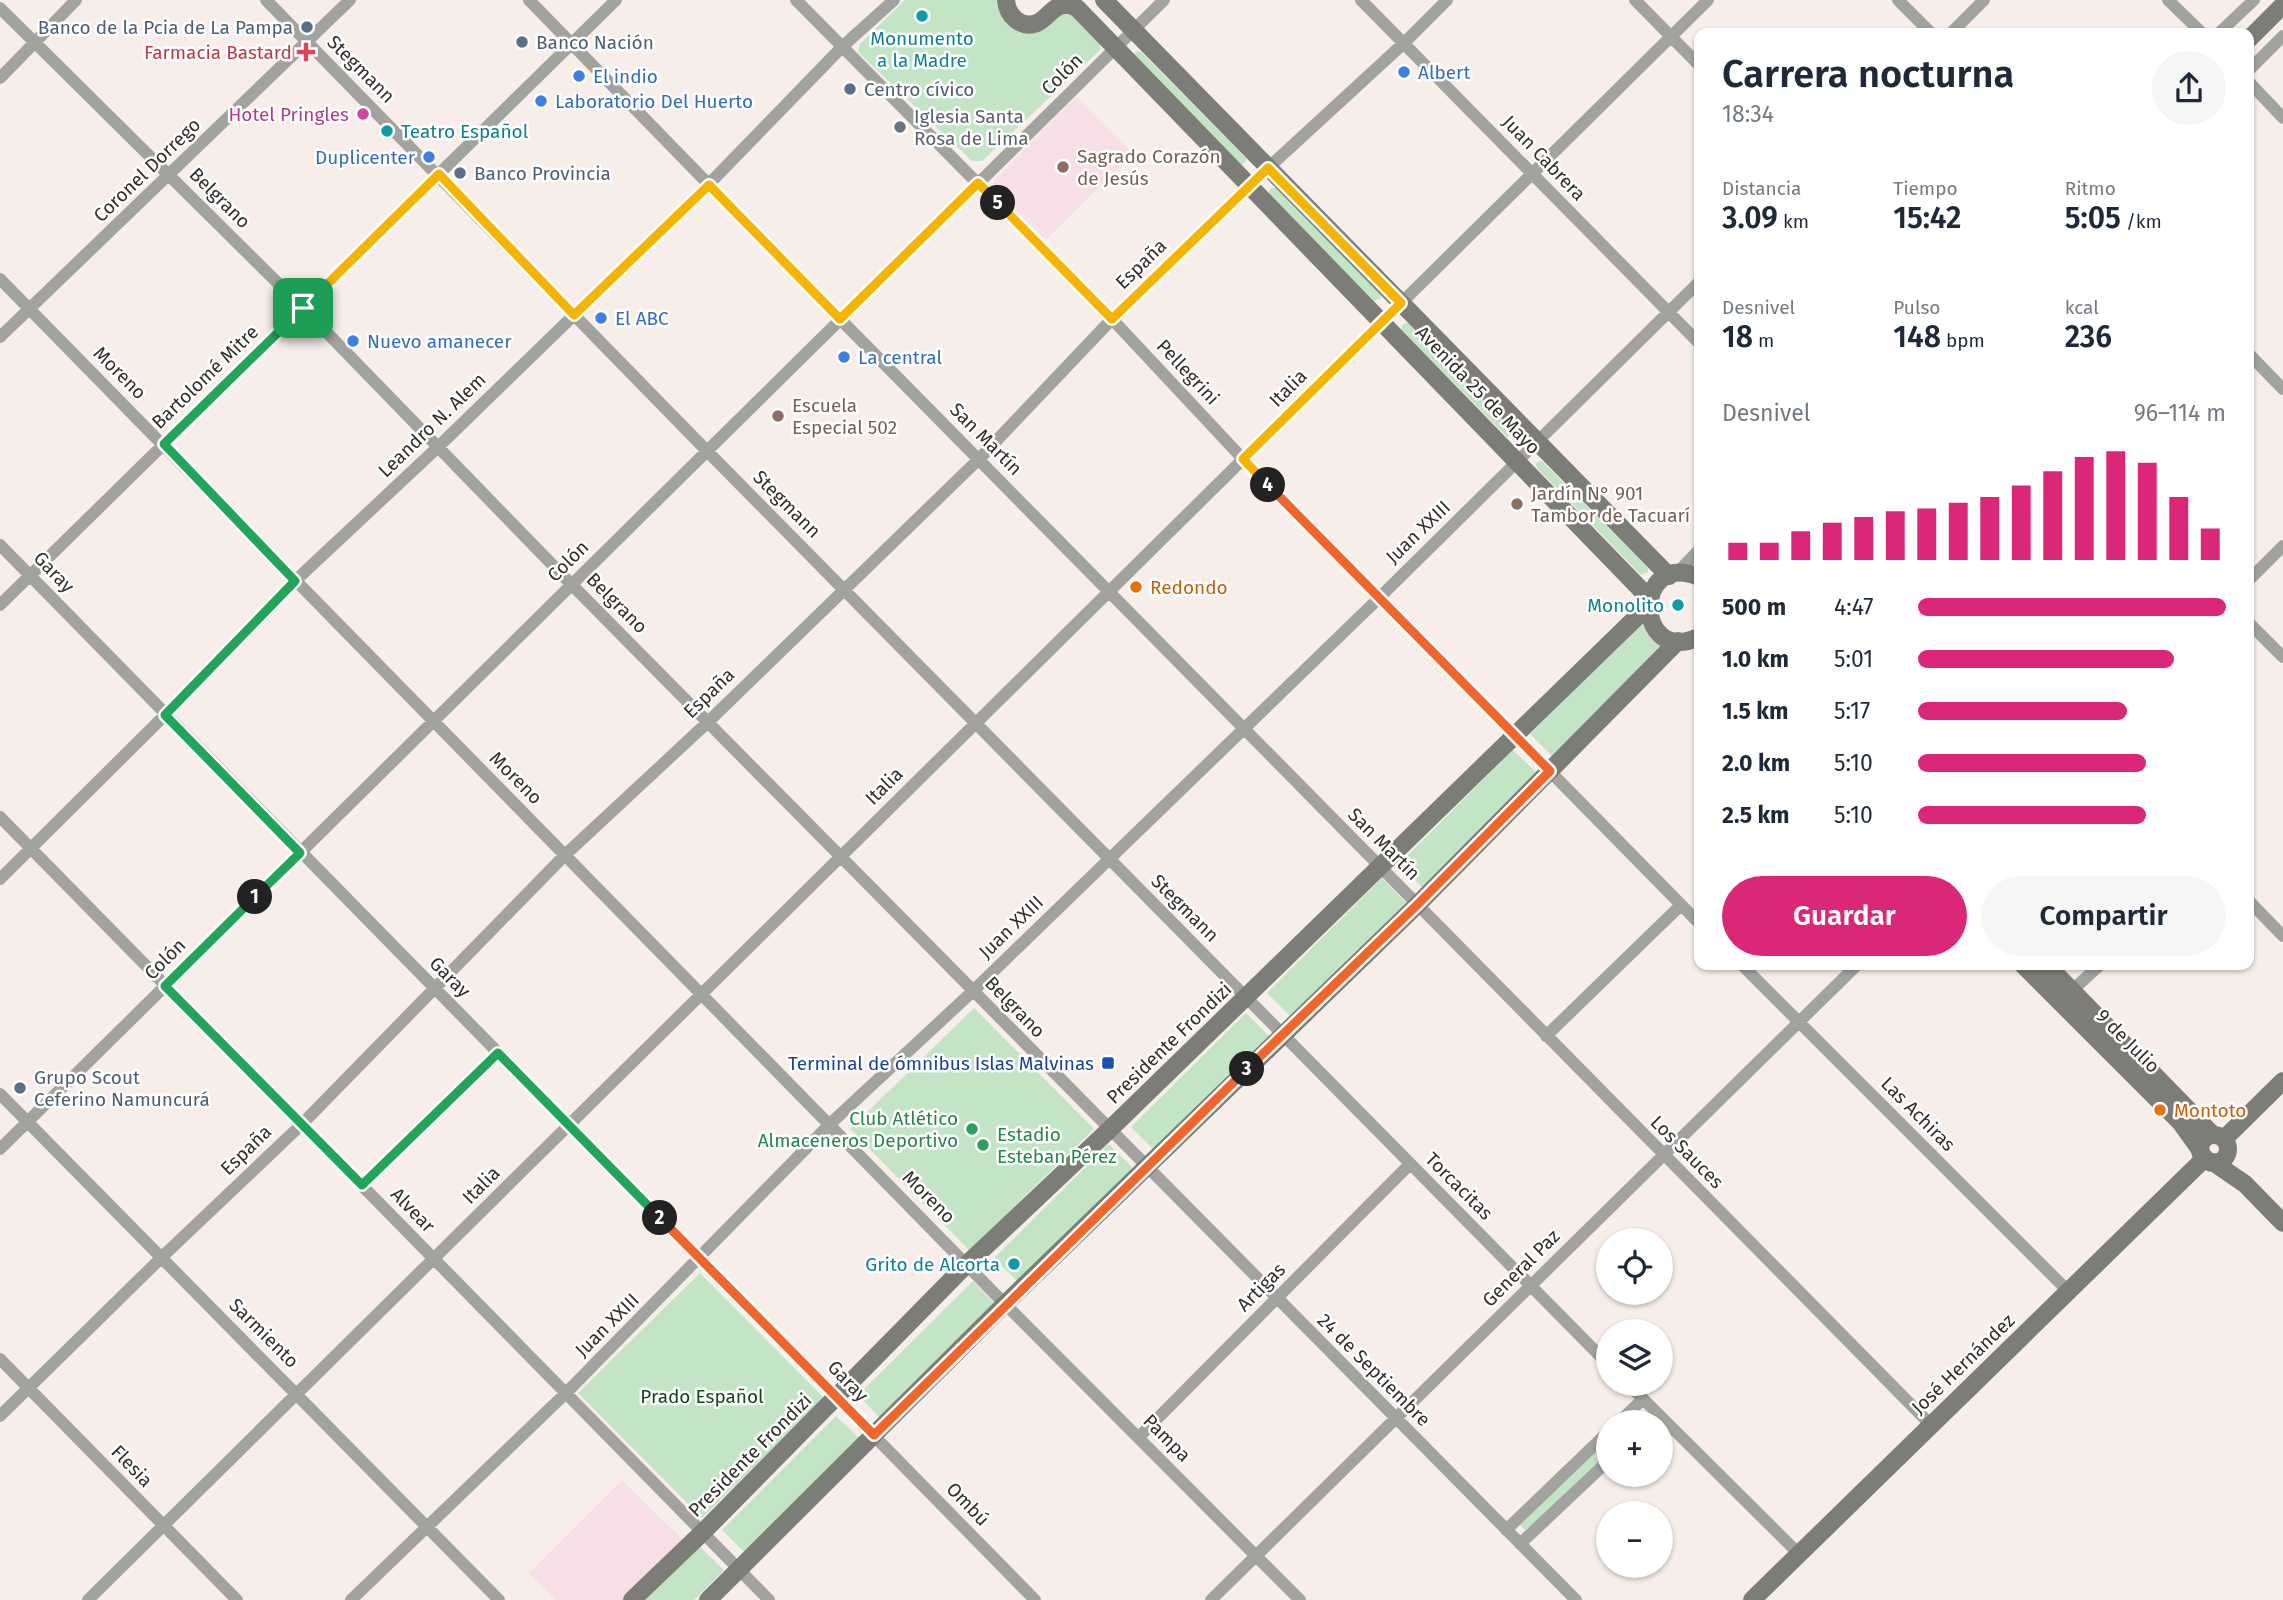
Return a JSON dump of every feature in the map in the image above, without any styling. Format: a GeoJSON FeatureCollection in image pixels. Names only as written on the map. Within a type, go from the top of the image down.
{"type":"FeatureCollection","features":[{"type":"Feature","properties":{"kind":"main road","name":"Avenida 25 de Mayo"},"geometry":{"type":"LineString","coordinates":[[1006,0],[1012,17],[1024,23],[1037,23],[1058,6],[1069,5],[1077,8],[1518,462],[1649,602],[1653,625],[1668,638],[1678,641]]}},
{"type":"Feature","properties":{"kind":"main road","name":"Avenida 25 de Mayo"},"geometry":{"type":"LineString","coordinates":[[1104,0],[1538,443],[1673,574]]}},
{"type":"Feature","properties":{"kind":"main road"},"geometry":{"type":"LineString","coordinates":[[2254,34],[2283,5]]}},
{"type":"Feature","properties":{"kind":"main road"},"geometry":{"type":"LineString","coordinates":[[1673,574],[1694,575]]}},
{"type":"Feature","properties":{"kind":"main road","name":"Presidente Frondizi"},"geometry":{"type":"LineString","coordinates":[[632,1600],[837,1398],[967,1264],[1516,737],[1649,602],[1660,581],[1673,574]]}},
{"type":"Feature","properties":{"kind":"main road"},"geometry":{"type":"LineString","coordinates":[[708,1600],[1005,1304],[1417,905],[1678,641],[1694,638]]}},
{"type":"Feature","properties":{"kind":"main road","name":"9 de Julio"},"geometry":{"type":"LineString","coordinates":[[2030,970],[2066,997],[2222,1141],[2245,1184]]}},
{"type":"Feature","properties":{"kind":"main road","name":"9 de Julio"},"geometry":{"type":"LineString","coordinates":[[2050,970],[2066,997],[2181,1123],[2206,1157],[2245,1184]]}},
{"type":"Feature","properties":{"kind":"main road"},"geometry":{"type":"LineString","coordinates":[[2222,1141],[2283,1080]]}},
{"type":"Feature","properties":{"kind":"main road"},"geometry":{"type":"LineString","coordinates":[[2204,1139],[2222,1141],[2225,1158],[2206,1157],[2204,1139]]}},
{"type":"Feature","properties":{"kind":"main road","name":"José Hernández"},"geometry":{"type":"LineString","coordinates":[[1752,1600],[2206,1157]]}},
{"type":"Feature","properties":{"kind":"main road"},"geometry":{"type":"LineString","coordinates":[[2245,1184],[2283,1223]]}},
{"type":"Feature","properties":{"kind":"street"},"geometry":{"type":"LineString","coordinates":[[0,78],[76,0]]}},
{"type":"Feature","properties":{"kind":"street","name":"Stegmann"},"geometry":{"type":"LineString","coordinates":[[266,0],[1282,1035]]}},
{"type":"Feature","properties":{"kind":"street","name":"Coronel Dorrego"},"geometry":{"type":"LineString","coordinates":[[0,337],[350,0]]}},
{"type":"Feature","properties":{"kind":"street","name":"San Martín"},"geometry":{"type":"LineString","coordinates":[[529,0],[1417,905]]}},
{"type":"Feature","properties":{"kind":"street","name":"Bartolomé Mitre"},"geometry":{"type":"LineString","coordinates":[[0,605],[616,0]]}},
{"type":"Feature","properties":{"kind":"street","name":"Pellegrini"},"geometry":{"type":"LineString","coordinates":[[796,0],[1112,319],[1243,459],[1550,771]]}},
{"type":"Feature","properties":{"kind":"street","name":"Leandro N. Alem"},"geometry":{"type":"LineString","coordinates":[[0,879],[295,581],[709,185],[843,46],[894,0]]}},
{"type":"Feature","properties":{"kind":"street","name":"Colón"},"geometry":{"type":"LineString","coordinates":[[0,1149],[1164,0]]}},
{"type":"Feature","properties":{"kind":"street","name":"Juan Cabrera"},"geometry":{"type":"LineString","coordinates":[[1361,0],[1694,338]]}},
{"type":"Feature","properties":{"kind":"street","name":"España"},"geometry":{"type":"LineString","coordinates":[[0,1416],[302,1124],[565,855],[708,722],[979,459],[1112,319],[1447,0]]}},
{"type":"Feature","properties":{"kind":"street"},"geometry":{"type":"LineString","coordinates":[[1635,0],[1694,60]]}},
{"type":"Feature","properties":{"kind":"street","name":"Italia"},"geometry":{"type":"LineString","coordinates":[[97,1597],[164,1525],[1708,0]]}},
{"type":"Feature","properties":{"kind":"street"},"geometry":{"type":"LineString","coordinates":[[1898,0],[1926,28]]}},
{"type":"Feature","properties":{"kind":"street"},"geometry":{"type":"LineString","coordinates":[[1956,28],[1984,0]]}},
{"type":"Feature","properties":{"kind":"street"},"geometry":{"type":"LineString","coordinates":[[2168,0],[2197,28]]}},
{"type":"Feature","properties":{"kind":"street"},"geometry":{"type":"LineString","coordinates":[[2225,28],[2254,0]]}},
{"type":"Feature","properties":{"kind":"street","name":"Belgrano"},"geometry":{"type":"LineString","coordinates":[[0,8],[303,308],[437,448],[1146,1168]]}},
{"type":"Feature","properties":{"kind":"street"},"geometry":{"type":"LineString","coordinates":[[2254,65],[2283,37]]}},
{"type":"Feature","properties":{"kind":"street"},"geometry":{"type":"LineString","coordinates":[[2254,87],[2283,118]]}},
{"type":"Feature","properties":{"kind":"street","name":"Moreno"},"geometry":{"type":"LineString","coordinates":[[0,279],[1005,1304]]}},
{"type":"Feature","properties":{"kind":"street","name":"Juan XXIII"},"geometry":{"type":"LineString","coordinates":[[351,1600],[566,1393],[830,1124],[1244,729],[1694,287]]}},
{"type":"Feature","properties":{"kind":"street"},"geometry":{"type":"LineString","coordinates":[[2254,360],[2283,389]]}},
{"type":"Feature","properties":{"kind":"street","name":"Garay"},"geometry":{"type":"LineString","coordinates":[[0,545],[874,1435]]}},
{"type":"Feature","properties":{"kind":"street"},"geometry":{"type":"LineString","coordinates":[[2254,575],[2283,546]]}},
{"type":"Feature","properties":{"kind":"street"},"geometry":{"type":"LineString","coordinates":[[1673,574],[1694,555]]}},
{"type":"Feature","properties":{"kind":"street"},"geometry":{"type":"LineString","coordinates":[[2254,628],[2283,657]]}},
{"type":"Feature","properties":{"kind":"street"},"geometry":{"type":"LineString","coordinates":[[1550,771],[1694,918]]}},
{"type":"Feature","properties":{"kind":"street","name":"Alvear"},"geometry":{"type":"LineString","coordinates":[[0,817],[769,1600]]}},
{"type":"Feature","properties":{"kind":"street","name":"Los Sauces"},"geometry":{"type":"LineString","coordinates":[[1417,905],[1931,1425]]}},
{"type":"Feature","properties":{"kind":"street"},"geometry":{"type":"LineString","coordinates":[[1546,1036],[1681,905]]}},
{"type":"Feature","properties":{"kind":"street"},"geometry":{"type":"LineString","coordinates":[[2254,906],[2283,936]]}},
{"type":"Feature","properties":{"kind":"street","name":"Las Achiras"},"geometry":{"type":"LineString","coordinates":[[1747,970],[2068,1291]]}},
{"type":"Feature","properties":{"kind":"street","name":"General Paz"},"geometry":{"type":"LineString","coordinates":[[1211,1600],[1852,970]]}},
{"type":"Feature","properties":{"kind":"street"},"geometry":{"type":"LineString","coordinates":[[2066,997],[2095,970]]}},
{"type":"Feature","properties":{"kind":"street","name":"Torcacitas"},"geometry":{"type":"LineString","coordinates":[[1282,1035],[1596,1352]]}},
{"type":"Feature","properties":{"kind":"street"},"geometry":{"type":"LineString","coordinates":[[362,1185],[498,1053]]}},
{"type":"Feature","properties":{"kind":"street","name":"Sarmiento"},"geometry":{"type":"LineString","coordinates":[[0,1094],[499,1600]]}},
{"type":"Feature","properties":{"kind":"street","name":"Artigas"},"geometry":{"type":"LineString","coordinates":[[1139,1437],[1410,1164]]}},
{"type":"Feature","properties":{"kind":"street","name":"24 de Septiembre"},"geometry":{"type":"LineString","coordinates":[[1146,1168],[1576,1600]]}},
{"type":"Feature","properties":{"kind":"street","name":"Pampa"},"geometry":{"type":"LineString","coordinates":[[1005,1304],[1300,1600]]}},
{"type":"Feature","properties":{"kind":"street","name":"Flesia"},"geometry":{"type":"LineString","coordinates":[[0,1359],[237,1600]]}},
{"type":"Feature","properties":{"kind":"street"},"geometry":{"type":"LineString","coordinates":[[1640,1396],[1649,1410]]}},
{"type":"Feature","properties":{"kind":"street"},"geometry":{"type":"LineString","coordinates":[[1632,1410],[1643,1399]]}},
{"type":"Feature","properties":{"kind":"street","name":"Ombú"},"geometry":{"type":"LineString","coordinates":[[874,1435],[1035,1600]]}},
{"type":"Feature","properties":{"kind":"street"},"geometry":{"type":"LineString","coordinates":[[1673,1437],[1799,1554]]}},
{"type":"Feature","properties":{"kind":"street"},"geometry":{"type":"LineString","coordinates":[[1506,1530],[1596,1444]]}},
{"type":"Feature","properties":{"kind":"street"},"geometry":{"type":"LineString","coordinates":[[1520,1544],[1596,1472]]}},
{"type":"Feature","properties":{"kind":"shaded area","name":"Sagrado Corazón de Jesús"},"geometry":{"type":"Polygon","coordinates":[[[1076,97],[1133,154],[1046,240],[992,187],[994,180],[1076,97]]]}},
{"type":"Feature","properties":{"kind":"shaded area"},"geometry":{"type":"Polygon","coordinates":[[[622,1480],[684,1541],[622,1600],[556,1600],[529,1573],[622,1480]]]}},
{"type":"Feature","properties":{"kind":"green space"},"geometry":{"type":"Polygon","coordinates":[[[905,0],[1001,0],[1010,21],[1067,10],[1100,43],[1100,50],[982,161],[972,161],[858,52],[860,44],[905,0]]]}},
{"type":"Feature","properties":{"kind":"green space"},"geometry":{"type":"Polygon","coordinates":[[[1137,51],[1246,158],[1246,162],[1240,165],[1135,58],[1137,51]]]}},
{"type":"Feature","properties":{"kind":"green space"},"geometry":{"type":"Polygon","coordinates":[[[1272,188],[1276,188],[1381,294],[1381,298],[1374,301],[1269,195],[1272,188]]]}},
{"type":"Feature","properties":{"kind":"green space"},"geometry":{"type":"Polygon","coordinates":[[[1405,323],[1409,323],[1514,430],[1514,434],[1507,437],[1402,330],[1405,323]]]}},
{"type":"Feature","properties":{"kind":"green space"},"geometry":{"type":"Polygon","coordinates":[[[1539,461],[1648,568],[1648,572],[1641,575],[1537,468],[1539,461]]]}},
{"type":"Feature","properties":{"kind":"green space"},"geometry":{"type":"Polygon","coordinates":[[[1644,620],[1669,644],[1554,758],[1530,734],[1644,620]]]}},
{"type":"Feature","properties":{"kind":"green space"},"geometry":{"type":"Polygon","coordinates":[[[1513,750],[1538,774],[1423,888],[1399,864],[1513,750]]]}},
{"type":"Feature","properties":{"kind":"green space"},"geometry":{"type":"Polygon","coordinates":[[[1382,878],[1406,903],[1291,1017],[1267,993],[1382,878]]]}},
{"type":"Feature","properties":{"kind":"green space","name":"Estadio Esteban Pérez"},"geometry":{"type":"Polygon","coordinates":[[[974,1008],[1094,1129],[969,1250],[850,1129],[974,1008]]]}},
{"type":"Feature","properties":{"kind":"green space"},"geometry":{"type":"Polygon","coordinates":[[[1246,1013],[1270,1037],[1155,1151],[1131,1127],[1246,1013]]]}},
{"type":"Feature","properties":{"kind":"green space"},"geometry":{"type":"Polygon","coordinates":[[[1109,1144],[1133,1168],[1018,1282],[994,1258],[1109,1144]]]}},
{"type":"Feature","properties":{"kind":"green space","name":"Prado Español"},"geometry":{"type":"Polygon","coordinates":[[[700,1273],[824,1398],[702,1518],[578,1393],[700,1273]]]}},
{"type":"Feature","properties":{"kind":"green space"},"geometry":{"type":"Polygon","coordinates":[[[973,1281],[997,1306],[882,1420],[858,1395],[973,1281]]]}},
{"type":"Feature","properties":{"kind":"green space"},"geometry":{"type":"Polygon","coordinates":[[[836,1416],[861,1440],[746,1554],[722,1530],[836,1416]]]}},
{"type":"Feature","properties":{"kind":"green space"},"geometry":{"type":"Polygon","coordinates":[[[1596,1450],[1596,1464],[1526,1531],[1519,1524],[1596,1450]]]}},
{"type":"Feature","properties":{"kind":"green space"},"geometry":{"type":"Polygon","coordinates":[[[699,1546],[724,1570],[694,1600],[645,1600],[699,1546]]]}},
{"type":"Feature","properties":{"kind":"place","name":"Monumento a la Madre"},"geometry":{"type":"Point","coordinates":[922,16]}},
{"type":"Feature","properties":{"kind":"place","name":"Banco de la Pcia de La Pampa"},"geometry":{"type":"Point","coordinates":[307,27]}},
{"type":"Feature","properties":{"kind":"place","name":"Banco Nación"},"geometry":{"type":"Point","coordinates":[522,42]}},
{"type":"Feature","properties":{"kind":"place","name":"Farmacia Bastard"},"geometry":{"type":"Point","coordinates":[306,52]}},
{"type":"Feature","properties":{"kind":"place","name":"Albert"},"geometry":{"type":"Point","coordinates":[1404,72]}},
{"type":"Feature","properties":{"kind":"place","name":"El indio"},"geometry":{"type":"Point","coordinates":[579,76]}},
{"type":"Feature","properties":{"kind":"place","name":"Centro cívico"},"geometry":{"type":"Point","coordinates":[850,89]}},
{"type":"Feature","properties":{"kind":"place","name":"Laboratorio Del Huerto"},"geometry":{"type":"Point","coordinates":[541,101]}},
{"type":"Feature","properties":{"kind":"place","name":"Hotel Pringles"},"geometry":{"type":"Point","coordinates":[363,114]}},
{"type":"Feature","properties":{"kind":"place","name":"Iglesia Santa Rosa de Lima"},"geometry":{"type":"Point","coordinates":[900,127]}},
{"type":"Feature","properties":{"kind":"place","name":"Teatro Español"},"geometry":{"type":"Point","coordinates":[387,131]}},
{"type":"Feature","properties":{"kind":"place","name":"Duplicenter"},"geometry":{"type":"Point","coordinates":[429,157]}},
{"type":"Feature","properties":{"kind":"place","name":"Sagrado Corazón de Jesús"},"geometry":{"type":"Point","coordinates":[1063,167]}},
{"type":"Feature","properties":{"kind":"place","name":"Banco Provincia"},"geometry":{"type":"Point","coordinates":[460,173]}},
{"type":"Feature","properties":{"kind":"place","name":"El ABC"},"geometry":{"type":"Point","coordinates":[601,318]}},
{"type":"Feature","properties":{"kind":"place","name":"Nuevo amanecer"},"geometry":{"type":"Point","coordinates":[353,341]}},
{"type":"Feature","properties":{"kind":"place","name":"La central"},"geometry":{"type":"Point","coordinates":[844,357]}},
{"type":"Feature","properties":{"kind":"place","name":"Escuela Especial 502"},"geometry":{"type":"Point","coordinates":[778,416]}},
{"type":"Feature","properties":{"kind":"place","name":"Jardín N° 901 Tambor de Tacuarí"},"geometry":{"type":"Point","coordinates":[1517,504]}},
{"type":"Feature","properties":{"kind":"place","name":"Redondo"},"geometry":{"type":"Point","coordinates":[1136,587]}},
{"type":"Feature","properties":{"kind":"place","name":"Monolito"},"geometry":{"type":"Point","coordinates":[1678,605]}},
{"type":"Feature","properties":{"kind":"place","name":"Terminal de ómnibus Islas Malvinas"},"geometry":{"type":"Point","coordinates":[1108,1063]}},
{"type":"Feature","properties":{"kind":"place","name":"Grupo Scout Ceferino Namuncurá"},"geometry":{"type":"Point","coordinates":[20,1088]}},
{"type":"Feature","properties":{"kind":"place","name":"Montoto"},"geometry":{"type":"Point","coordinates":[2160,1110]}},
{"type":"Feature","properties":{"kind":"place","name":"Club Atlético Almaceneros Deportivo"},"geometry":{"type":"Point","coordinates":[972,1129]}},
{"type":"Feature","properties":{"kind":"place","name":"Estadio Esteban Pérez"},"geometry":{"type":"Point","coordinates":[983,1145]}},
{"type":"Feature","properties":{"kind":"place","name":"Grito de Alcorta"},"geometry":{"type":"Point","coordinates":[1014,1264]}},
{"type":"Feature","properties":{"kind":"route"},"geometry":{"type":"LineString","coordinates":[[1268,168],[1401,303],[1243,459],[1550,771],[1417,905],[1005,1304],[874,1435],[498,1053],[362,1185],[165,986],[300,853],[165,715],[295,581],[164,444],[303,308],[439,174],[574,315],[709,185],[840,319],[978,183],[1112,319],[1268,168]]}}]}
